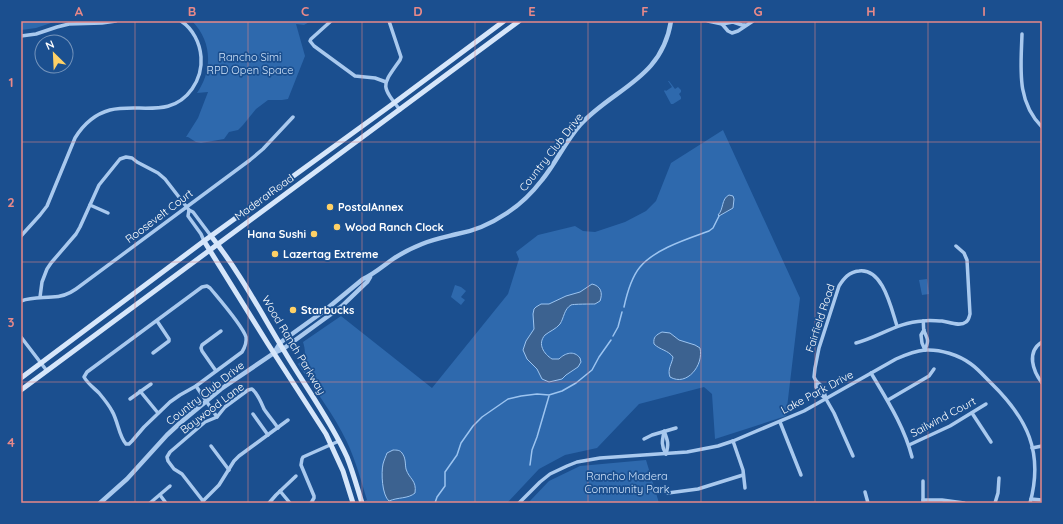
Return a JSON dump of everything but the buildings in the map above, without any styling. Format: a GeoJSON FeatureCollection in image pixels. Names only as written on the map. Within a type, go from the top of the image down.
{"type":"FeatureCollection","features":[{"type":"Feature","properties":{"kind":"main road","name":"Madera Road"},"geometry":{"type":"LineString","coordinates":[[21,378],[204,241],[504,21]]}},
{"type":"Feature","properties":{"kind":"main road","name":"Madera Road"},"geometry":{"type":"LineString","coordinates":[[21,390],[519,21]]}},
{"type":"Feature","properties":{"kind":"main road","name":"Wood Ranch Parkway"},"geometry":{"type":"LineString","coordinates":[[211,236],[224,252],[253,297],[283,349],[330,424],[351,468],[362,503]]}},
{"type":"Feature","properties":{"kind":"main road","name":"Wood Ranch Parkway"},"geometry":{"type":"LineString","coordinates":[[204,241],[322,428],[343,471],[353,503]]}},
{"type":"Feature","properties":{"kind":"street"},"geometry":{"type":"LineString","coordinates":[[21,36],[36,34],[64,25],[116,21]]}},
{"type":"Feature","properties":{"kind":"street"},"geometry":{"type":"LineString","coordinates":[[21,236],[46,206],[80,129],[94,117],[110,110],[170,106],[181,100],[196,84],[201,69],[200,50],[194,34],[181,21]]}},
{"type":"Feature","properties":{"kind":"street"},"geometry":{"type":"LineString","coordinates":[[331,21],[311,39],[310,41],[314,46],[355,76],[375,78],[386,82]]}},
{"type":"Feature","properties":{"kind":"street"},"geometry":{"type":"LineString","coordinates":[[389,21],[401,57],[386,82],[386,90],[400,110]]}},
{"type":"Feature","properties":{"kind":"street","name":"Country Club Drive"},"geometry":{"type":"LineString","coordinates":[[274,353],[280,343],[324,311],[363,279],[370,276],[394,258],[436,239],[482,226],[506,214],[521,203],[543,179],[567,142],[587,118],[632,84],[649,68],[662,48],[667,37],[671,21]]}},
{"type":"Feature","properties":{"kind":"street"},"geometry":{"type":"LineString","coordinates":[[708,21],[722,24],[733,22],[745,26]]}},
{"type":"Feature","properties":{"kind":"street"},"geometry":{"type":"LineString","coordinates":[[722,24],[732,33],[738,31],[753,21]]}},
{"type":"Feature","properties":{"kind":"street"},"geometry":{"type":"LineString","coordinates":[[1022,34],[1022,88],[1031,114],[1042,128]]}},
{"type":"Feature","properties":{"kind":"street","name":"Roosevelt Court"},"geometry":{"type":"LineString","coordinates":[[21,301],[40,297],[58,297],[76,289],[188,209],[257,154],[293,117]]}},
{"type":"Feature","properties":{"kind":"street","name":"Wood Ranch Parkway"},"geometry":{"type":"LineString","coordinates":[[90,205],[98,185],[117,162],[123,158],[129,157],[162,176],[188,209],[193,212],[211,236]]}},
{"type":"Feature","properties":{"kind":"street"},"geometry":{"type":"LineString","coordinates":[[40,297],[42,282],[47,269],[76,234],[90,205],[108,213]]}},
{"type":"Feature","properties":{"kind":"street","name":"Wood Ranch Parkway"},"geometry":{"type":"LineString","coordinates":[[188,209],[188,216],[201,234],[204,241]]}},
{"type":"Feature","properties":{"kind":"street"},"geometry":{"type":"LineString","coordinates":[[856,344],[911,322],[924,320],[959,324],[966,322],[969,319],[970,314],[967,260],[964,253],[956,246]]}},
{"type":"Feature","properties":{"kind":"street","name":"Fairfield Road"},"geometry":{"type":"LineString","coordinates":[[826,400],[821,384],[816,382],[814,377],[815,368],[839,286],[845,277],[861,271],[869,272],[876,277],[885,292],[898,326]]}},
{"type":"Feature","properties":{"kind":"street","name":"Country Club Drive"},"geometry":{"type":"LineString","coordinates":[[100,503],[127,479],[167,435],[206,401],[274,353],[283,349],[342,306],[357,293],[367,282],[370,276]]}},
{"type":"Feature","properties":{"kind":"street"},"geometry":{"type":"LineString","coordinates":[[207,286],[244,333],[246,342],[245,348],[242,352],[196,386],[180,395],[158,413],[129,444],[126,444],[123,441],[115,417],[107,402],[86,381],[84,377],[87,372],[157,321],[202,287],[207,286]]}},
{"type":"Feature","properties":{"kind":"street"},"geometry":{"type":"LineString","coordinates":[[924,320],[924,330],[921,335],[925,350]]}},
{"type":"Feature","properties":{"kind":"street"},"geometry":{"type":"LineString","coordinates":[[153,353],[169,341],[169,338],[157,321]]}},
{"type":"Feature","properties":{"kind":"street"},"geometry":{"type":"LineString","coordinates":[[216,371],[201,348],[202,345],[221,331]]}},
{"type":"Feature","properties":{"kind":"street"},"geometry":{"type":"LineString","coordinates":[[21,337],[47,371]]}},
{"type":"Feature","properties":{"kind":"street"},"geometry":{"type":"LineString","coordinates":[[1042,342],[1036,347],[1032,358],[1034,370],[1042,383]]}},
{"type":"Feature","properties":{"kind":"street","name":"Lake Park Drive"},"geometry":{"type":"LineString","coordinates":[[519,503],[550,474],[572,464],[600,458],[666,454],[718,446],[804,411],[826,400],[896,359],[906,354],[925,350],[942,351],[971,364],[1007,398],[1023,422],[1032,448],[1035,461],[1035,474],[1031,501]]}},
{"type":"Feature","properties":{"kind":"street"},"geometry":{"type":"LineString","coordinates":[[888,400],[929,376],[934,369]]}},
{"type":"Feature","properties":{"kind":"street"},"geometry":{"type":"LineString","coordinates":[[872,373],[898,419],[909,445],[912,457]]}},
{"type":"Feature","properties":{"kind":"street"},"geometry":{"type":"LineString","coordinates":[[130,399],[151,384]]}},
{"type":"Feature","properties":{"kind":"street"},"geometry":{"type":"LineString","coordinates":[[196,386],[217,417]]}},
{"type":"Feature","properties":{"kind":"street","name":"Baywood Lane"},"geometry":{"type":"LineString","coordinates":[[203,502],[182,474],[174,469],[168,461],[167,458],[170,452],[205,422],[217,417],[225,407],[248,390],[252,389],[278,428]]}},
{"type":"Feature","properties":{"kind":"street"},"geometry":{"type":"LineString","coordinates":[[140,391],[158,413]]}},
{"type":"Feature","properties":{"kind":"street"},"geometry":{"type":"LineString","coordinates":[[826,400],[834,413],[853,456]]}},
{"type":"Feature","properties":{"kind":"street","name":"Sailwind Court"},"geometry":{"type":"LineString","coordinates":[[909,445],[950,426],[986,404]]}},
{"type":"Feature","properties":{"kind":"street"},"geometry":{"type":"LineString","coordinates":[[972,413],[991,442]]}},
{"type":"Feature","properties":{"kind":"street"},"geometry":{"type":"LineString","coordinates":[[253,414],[268,435]]}},
{"type":"Feature","properties":{"kind":"street"},"geometry":{"type":"LineString","coordinates":[[203,502],[219,485],[234,461],[239,456],[288,420]]}},
{"type":"Feature","properties":{"kind":"street"},"geometry":{"type":"LineString","coordinates":[[780,422],[801,475]]}},
{"type":"Feature","properties":{"kind":"street"},"geometry":{"type":"LineString","coordinates":[[644,439],[676,428]]}},
{"type":"Feature","properties":{"kind":"street"},"geometry":{"type":"LineString","coordinates":[[664,431],[668,441],[666,454]]}},
{"type":"Feature","properties":{"kind":"street"},"geometry":{"type":"LineString","coordinates":[[311,503],[314,496],[301,464],[302,459],[303,457],[339,441]]}},
{"type":"Feature","properties":{"kind":"street"},"geometry":{"type":"LineString","coordinates":[[733,441],[743,470],[745,488]]}},
{"type":"Feature","properties":{"kind":"street"},"geometry":{"type":"LineString","coordinates":[[211,446],[229,470]]}},
{"type":"Feature","properties":{"kind":"street"},"geometry":{"type":"LineString","coordinates":[[1032,448],[1042,446]]}},
{"type":"Feature","properties":{"kind":"street"},"geometry":{"type":"LineString","coordinates":[[668,493],[698,489],[743,475]]}},
{"type":"Feature","properties":{"kind":"street"},"geometry":{"type":"LineString","coordinates":[[270,502],[296,476]]}},
{"type":"Feature","properties":{"kind":"street"},"geometry":{"type":"LineString","coordinates":[[995,503],[998,493],[999,478]]}},
{"type":"Feature","properties":{"kind":"street"},"geometry":{"type":"LineString","coordinates":[[923,481],[923,501],[942,500],[964,503]]}},
{"type":"Feature","properties":{"kind":"street"},"geometry":{"type":"LineString","coordinates":[[150,503],[170,486]]}},
{"type":"Feature","properties":{"kind":"street"},"geometry":{"type":"LineString","coordinates":[[280,491],[290,503]]}},
{"type":"Feature","properties":{"kind":"street"},"geometry":{"type":"LineString","coordinates":[[866,492],[868,503]]}},
{"type":"Feature","properties":{"kind":"street"},"geometry":{"type":"LineString","coordinates":[[160,495],[166,503]]}},
{"type":"Feature","properties":{"kind":"street"},"geometry":{"type":"LineString","coordinates":[[1031,501],[1042,500]]}},
{"type":"Feature","properties":{"kind":"green space"},"geometry":{"type":"Polygon","coordinates":[[[21,21],[57,21],[36,28],[21,30],[21,21]]]}},
{"type":"Feature","properties":{"kind":"green space","name":"Rancho Simi RPD Open Space"},"geometry":{"type":"Polygon","coordinates":[[[192,21],[311,21],[304,25],[296,24],[305,56],[288,99],[268,100],[256,109],[238,130],[229,132],[224,139],[201,143],[186,137],[198,118],[208,92],[197,93],[206,75],[208,56],[207,47],[203,37],[199,29],[192,21]]]}},
{"type":"Feature","properties":{"kind":"green space"},"geometry":{"type":"Polygon","coordinates":[[[668,81],[675,89],[678,87],[681,90],[679,94],[681,99],[673,104],[671,104],[664,91],[672,87],[668,81]]]}},
{"type":"Feature","properties":{"kind":"green space"},"geometry":{"type":"Polygon","coordinates":[[[723,130],[800,298],[786,416],[715,439],[712,394],[704,387],[639,404],[597,448],[565,455],[539,469],[507,503],[358,503],[367,500],[350,449],[330,412],[298,364],[303,359],[305,354],[303,342],[341,316],[432,388],[508,294],[519,259],[516,252],[538,235],[575,226],[583,231],[595,232],[625,222],[646,211],[656,201],[671,163],[723,130]]]}},
{"type":"Feature","properties":{"kind":"green space"},"geometry":{"type":"Polygon","coordinates":[[[927,279],[929,294],[922,295],[919,280],[927,279]]]}},
{"type":"Feature","properties":{"kind":"green space"},"geometry":{"type":"Polygon","coordinates":[[[455,285],[466,291],[461,297],[465,300],[461,305],[451,297],[455,285]]]}},
{"type":"Feature","properties":{"kind":"green space","name":"Rancho Madera Community Park"},"geometry":{"type":"Polygon","coordinates":[[[646,460],[659,503],[528,503],[549,481],[580,466],[646,460]]]}},
{"type":"Feature","properties":{"kind":"shaded area"},"geometry":{"type":"Polygon","coordinates":[[[729,195],[733,196],[734,199],[733,208],[719,216],[718,215],[725,199],[729,195]]]}},
{"type":"Feature","properties":{"kind":"shaded area"},"geometry":{"type":"Polygon","coordinates":[[[592,284],[597,286],[600,290],[600,301],[595,304],[571,305],[565,311],[560,324],[545,335],[542,342],[544,352],[552,359],[559,359],[564,355],[572,353],[580,358],[581,362],[578,367],[562,379],[549,382],[542,379],[537,369],[527,359],[523,350],[526,341],[534,329],[534,309],[541,304],[549,304],[566,296],[580,292],[592,284]]]}},
{"type":"Feature","properties":{"kind":"shaded area"},"geometry":{"type":"Polygon","coordinates":[[[662,332],[670,333],[679,340],[700,348],[701,355],[697,367],[688,377],[676,379],[670,377],[669,369],[673,357],[654,344],[655,336],[662,332]]]}},
{"type":"Feature","properties":{"kind":"shaded area"},"geometry":{"type":"Polygon","coordinates":[[[393,450],[401,452],[403,455],[406,469],[415,485],[415,493],[389,501],[383,489],[382,468],[387,453],[393,450]]]}},
{"type":"Feature","properties":{"kind":"waterway"},"geometry":{"type":"LineString","coordinates":[[624,307],[634,276],[646,261],[672,245],[709,231],[713,228],[719,216]]}},
{"type":"Feature","properties":{"kind":"waterway"},"geometry":{"type":"LineString","coordinates":[[613,336],[618,327],[622,312]]}},
{"type":"Feature","properties":{"kind":"waterway"},"geometry":{"type":"LineString","coordinates":[[435,503],[437,497],[445,486],[445,472],[457,455],[461,443],[473,426],[482,417],[508,399],[537,394],[549,395],[562,391],[576,383],[592,370],[611,340]]}},
{"type":"Feature","properties":{"kind":"waterway"},"geometry":{"type":"LineString","coordinates":[[530,465],[532,450],[549,396]]}},
{"type":"Feature","properties":{"kind":"place","name":"PostalAnnex"},"geometry":{"type":"Point","coordinates":[330,207]}},
{"type":"Feature","properties":{"kind":"place","name":"Wood Ranch Clock"},"geometry":{"type":"Point","coordinates":[337,227]}},
{"type":"Feature","properties":{"kind":"place","name":"Hana Sushi"},"geometry":{"type":"Point","coordinates":[314,234]}},
{"type":"Feature","properties":{"kind":"place","name":"Lazertag Extreme"},"geometry":{"type":"Point","coordinates":[275,254]}},
{"type":"Feature","properties":{"kind":"place","name":"Starbucks"},"geometry":{"type":"Point","coordinates":[293,310]}}]}
